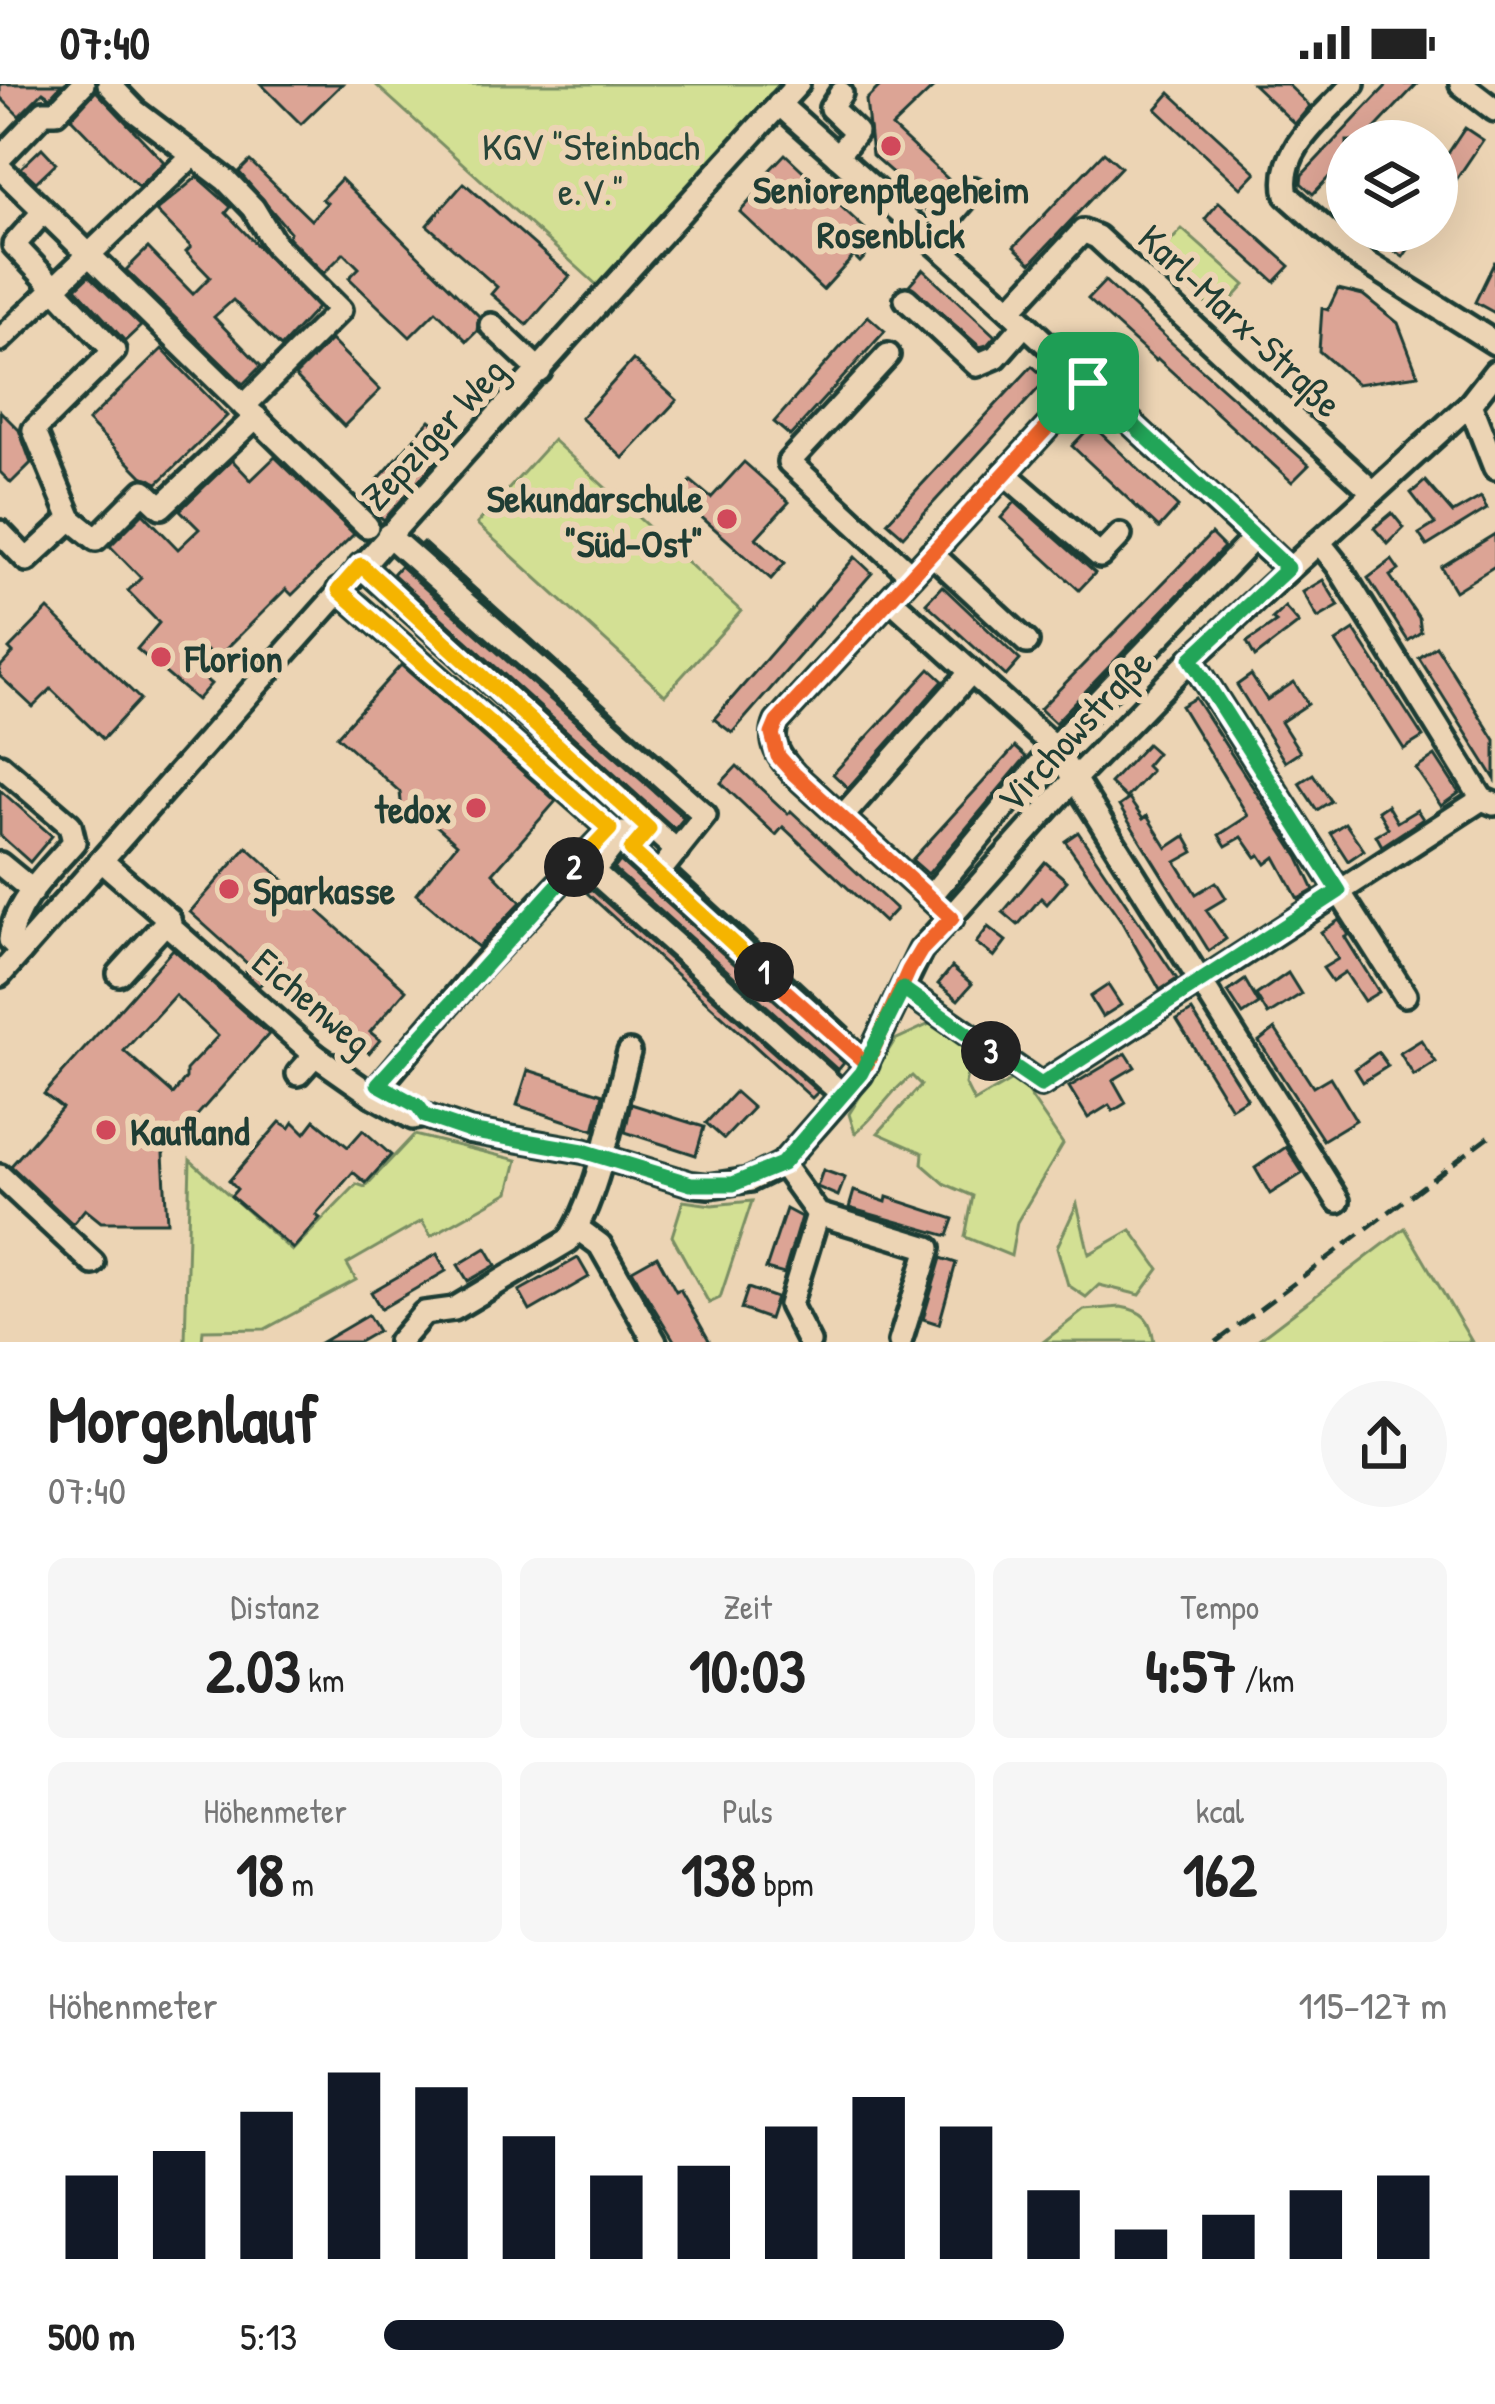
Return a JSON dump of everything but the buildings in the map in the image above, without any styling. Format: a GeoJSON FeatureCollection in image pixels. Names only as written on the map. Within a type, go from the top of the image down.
{"type":"FeatureCollection","features":[{"type":"Feature","properties":{"kind":"street"},"geometry":{"type":"LineString","coordinates":[[0,158],[44,112],[56,112],[83,84]]}},
{"type":"Feature","properties":{"kind":"street"},"geometry":{"type":"LineString","coordinates":[[44,211],[14,245],[114,351],[34,430],[71,519],[96,539],[144,491],[161,507],[340,310],[276,246],[253,208],[226,180],[135,112],[109,84]]}},
{"type":"Feature","properties":{"kind":"street","name":"Zepziger Weg"},"geometry":{"type":"LineString","coordinates":[[0,975],[261,685],[361,565],[378,530],[540,370],[797,84]]}},
{"type":"Feature","properties":{"kind":"street"},"geometry":{"type":"LineString","coordinates":[[1353,84],[1289,155],[1284,172],[1287,195],[1352,253],[1495,343]]}},
{"type":"Feature","properties":{"kind":"street"},"geometry":{"type":"LineString","coordinates":[[1461,84],[1495,110]]}},
{"type":"Feature","properties":{"kind":"street"},"geometry":{"type":"LineString","coordinates":[[837,156],[856,132],[832,108],[841,93]]}},
{"type":"Feature","properties":{"kind":"street"},"geometry":{"type":"LineString","coordinates":[[779,104],[1288,568]]}},
{"type":"Feature","properties":{"kind":"street"},"geometry":{"type":"LineString","coordinates":[[0,340],[192,156]]}},
{"type":"Feature","properties":{"kind":"street"},"geometry":{"type":"LineString","coordinates":[[0,168],[378,530],[705,815],[657,875]]}},
{"type":"Feature","properties":{"kind":"street"},"geometry":{"type":"LineString","coordinates":[[930,240],[974,189]]}},
{"type":"Feature","properties":{"kind":"street","name":"Karl-Marx-Straße"},"geometry":{"type":"LineString","coordinates":[[1018,317],[1083,231],[1097,237],[1373,492]]}},
{"type":"Feature","properties":{"kind":"street"},"geometry":{"type":"LineString","coordinates":[[906,299],[977,364],[996,357],[1018,317]]}},
{"type":"Feature","properties":{"kind":"street"},"geometry":{"type":"LineString","coordinates":[[491,325],[540,370]]}},
{"type":"Feature","properties":{"kind":"street"},"geometry":{"type":"LineString","coordinates":[[888,355],[789,462],[910,574]]}},
{"type":"Feature","properties":{"kind":"street","name":"Virchowstraße"},"geometry":{"type":"LineString","coordinates":[[952,918],[1074,779],[1191,659],[1470,404],[1495,372]]}},
{"type":"Feature","properties":{"kind":"street"},"geometry":{"type":"LineString","coordinates":[[900,1342],[929,1248],[818,1214],[782,1164],[867,1064],[921,950],[952,918],[778,756],[772,734],[777,722],[910,574],[1088,383]]}},
{"type":"Feature","properties":{"kind":"street"},"geometry":{"type":"LineString","coordinates":[[1470,404],[1495,468]]}},
{"type":"Feature","properties":{"kind":"street"},"geometry":{"type":"LineString","coordinates":[[1004,472],[1100,556],[1120,535]]}},
{"type":"Feature","properties":{"kind":"street"},"geometry":{"type":"LineString","coordinates":[[0,532],[27,560],[71,519]]}},
{"type":"Feature","properties":{"kind":"street"},"geometry":{"type":"LineString","coordinates":[[930,897],[1054,747],[1255,537]]}},
{"type":"Feature","properties":{"kind":"street"},"geometry":{"type":"LineString","coordinates":[[903,989],[1041,1085],[1199,979],[1489,802],[1319,542]]}},
{"type":"Feature","properties":{"kind":"street"},"geometry":{"type":"LineString","coordinates":[[931,553],[1028,642]]}},
{"type":"Feature","properties":{"kind":"street"},"geometry":{"type":"LineString","coordinates":[[361,565],[677,850]]}},
{"type":"Feature","properties":{"kind":"street"},"geometry":{"type":"LineString","coordinates":[[339,590],[610,829],[480,967],[375,1089]]}},
{"type":"Feature","properties":{"kind":"street"},"geometry":{"type":"LineString","coordinates":[[890,598],[1054,747],[1338,1201]]}},
{"type":"Feature","properties":{"kind":"street"},"geometry":{"type":"LineString","coordinates":[[1191,659],[1405,995]]}},
{"type":"Feature","properties":{"kind":"street"},"geometry":{"type":"LineString","coordinates":[[842,817],[971,672]]}},
{"type":"Feature","properties":{"kind":"street"},"geometry":{"type":"LineString","coordinates":[[0,765],[70,825],[74,842],[11,925],[10,940],[21,951]]}},
{"type":"Feature","properties":{"kind":"street"},"geometry":{"type":"LineString","coordinates":[[642,823],[631,850],[867,1064]]}},
{"type":"Feature","properties":{"kind":"street"},"geometry":{"type":"LineString","coordinates":[[642,823],[593,871],[842,1094]]}},
{"type":"Feature","properties":{"kind":"street","name":"Eichenweg"},"geometry":{"type":"LineString","coordinates":[[102,860],[169,919],[171,928],[315,1054],[375,1089],[418,1106],[425,1116],[469,1131],[601,1155],[710,1186],[750,1180],[782,1164]]}},
{"type":"Feature","properties":{"kind":"street"},"geometry":{"type":"LineString","coordinates":[[0,864],[33,891]]}},
{"type":"Feature","properties":{"kind":"street"},"geometry":{"type":"LineString","coordinates":[[119,974],[169,919]]}},
{"type":"Feature","properties":{"kind":"street","name":"Eichenweg"},"geometry":{"type":"LineString","coordinates":[[169,919],[181,919],[375,1089]]}},
{"type":"Feature","properties":{"kind":"street"},"geometry":{"type":"LineString","coordinates":[[399,1342],[424,1313],[454,1309],[554,1252],[578,1228],[629,1052]]}},
{"type":"Feature","properties":{"kind":"street"},"geometry":{"type":"LineString","coordinates":[[298,1074],[315,1054]]}},
{"type":"Feature","properties":{"kind":"street"},"geometry":{"type":"LineString","coordinates":[[0,1176],[93,1263]]}},
{"type":"Feature","properties":{"kind":"street"},"geometry":{"type":"LineString","coordinates":[[809,1342],[790,1305],[818,1214]]}},
{"type":"Feature","properties":{"kind":"street"},"geometry":{"type":"LineString","coordinates":[[578,1228],[600,1245],[655,1342]]}},
{"type":"Feature","properties":{"kind":"green space","name":"KGV \"Steinbach e.V.\""},"geometry":{"type":"Polygon","coordinates":[[[375,84],[782,84],[598,286],[375,84]]]}},
{"type":"Feature","properties":{"kind":"green space"},"geometry":{"type":"Polygon","coordinates":[[[1182,229],[1245,285],[1226,306],[1208,306],[1156,257],[1182,229]]]}},
{"type":"Feature","properties":{"kind":"green space"},"geometry":{"type":"Polygon","coordinates":[[[553,440],[741,611],[665,695],[477,524],[553,440]]]}},
{"type":"Feature","properties":{"kind":"green space"},"geometry":{"type":"Polygon","coordinates":[[[932,1023],[974,1044],[965,1084],[974,1102],[1017,1077],[1063,1144],[1017,1222],[1011,1256],[965,1237],[973,1196],[945,1184],[922,1164],[923,1153],[878,1133],[921,1085],[912,1076],[855,1133],[849,1114],[895,1040],[932,1023]]]}},
{"type":"Feature","properties":{"kind":"green space"},"geometry":{"type":"Polygon","coordinates":[[[414,1135],[517,1160],[509,1192],[431,1236],[422,1221],[347,1264],[356,1280],[265,1329],[203,1330],[202,1342],[185,1342],[190,1160],[292,1251],[357,1184],[365,1187],[414,1135]]]}},
{"type":"Feature","properties":{"kind":"green space"},"geometry":{"type":"Polygon","coordinates":[[[683,1201],[712,1205],[752,1201],[720,1298],[709,1303],[672,1236],[683,1201]]]}},
{"type":"Feature","properties":{"kind":"green space"},"geometry":{"type":"Polygon","coordinates":[[[1077,1204],[1089,1254],[1131,1230],[1159,1269],[1140,1295],[1099,1285],[1086,1297],[1068,1285],[1057,1247],[1077,1204]]]}},
{"type":"Feature","properties":{"kind":"green space"},"geometry":{"type":"Polygon","coordinates":[[[1405,1228],[1472,1342],[1255,1342],[1259,1339],[1405,1228]]]}},
{"type":"Feature","properties":{"kind":"green space"},"geometry":{"type":"Polygon","coordinates":[[[1121,1307],[1145,1317],[1154,1342],[1043,1342],[1084,1310],[1121,1307]]]}},
{"type":"Feature","properties":{"kind":"railway"},"geometry":{"type":"LineString","coordinates":[[1216,1342],[1495,1132]]}},
{"type":"Feature","properties":{"kind":"place","name":"Seniorenpflegeheim Rosenblick"},"geometry":{"type":"Point","coordinates":[891,146]}},
{"type":"Feature","properties":{"kind":"place","name":"Sekundarschule \"Süd-Ost\""},"geometry":{"type":"Point","coordinates":[727,519]}},
{"type":"Feature","properties":{"kind":"place","name":"Florion"},"geometry":{"type":"Point","coordinates":[161,657]}},
{"type":"Feature","properties":{"kind":"place","name":"tedox"},"geometry":{"type":"Point","coordinates":[476,808]}},
{"type":"Feature","properties":{"kind":"place","name":"Sparkasse"},"geometry":{"type":"Point","coordinates":[229,889]}},
{"type":"Feature","properties":{"kind":"place","name":"Kaufland"},"geometry":{"type":"Point","coordinates":[106,1130]}},
{"type":"Feature","properties":{"kind":"route"},"geometry":{"type":"LineString","coordinates":[[1088,383],[910,574],[777,722],[772,734],[778,756],[794,774],[952,918],[909,970],[867,1064],[631,850],[649,829],[361,565],[339,590],[610,829],[378,1084],[418,1106],[425,1116],[469,1131],[601,1155],[691,1184],[733,1184],[782,1164],[861,1073],[867,1064],[903,989],[1041,1085],[1339,891],[1191,659],[1288,568],[1088,383]]}}]}
